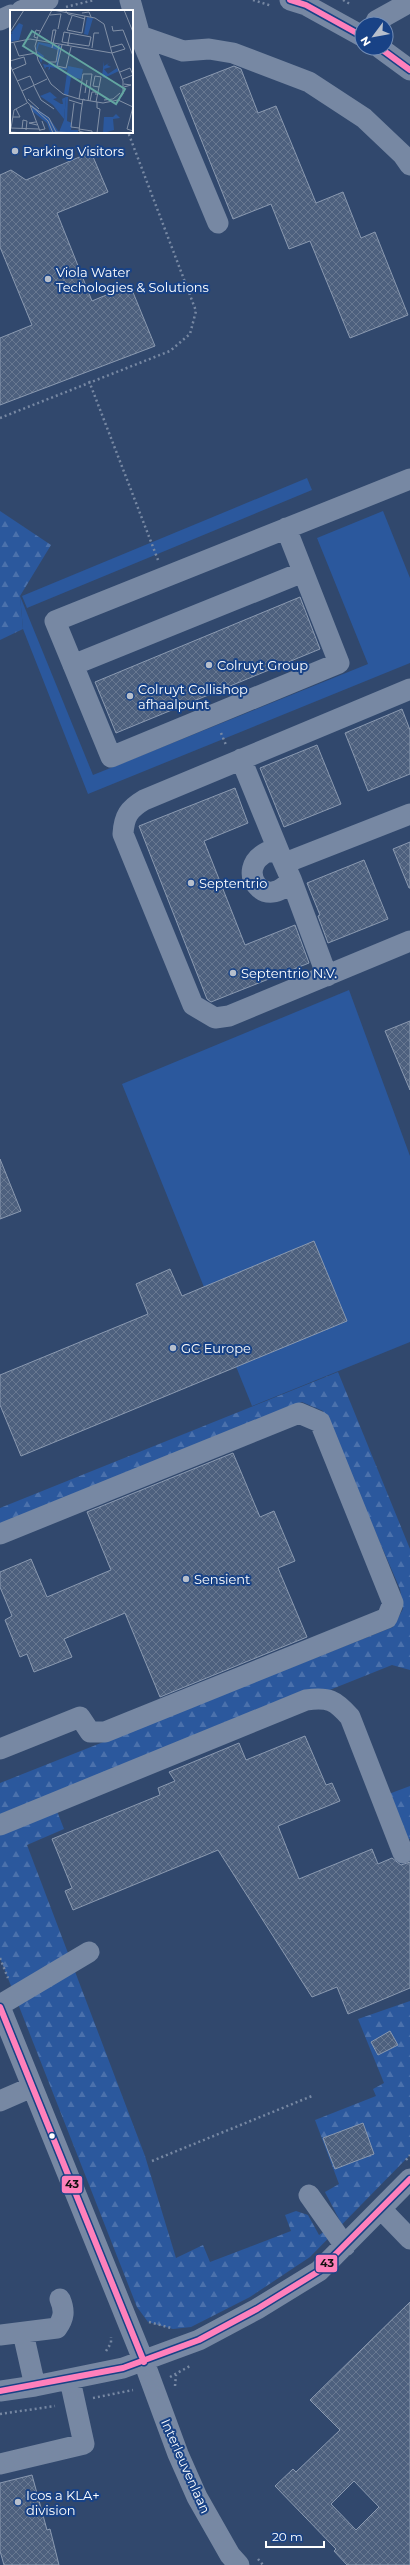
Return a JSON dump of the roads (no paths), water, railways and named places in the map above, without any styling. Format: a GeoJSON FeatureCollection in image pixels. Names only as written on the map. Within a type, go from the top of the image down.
{"type":"FeatureCollection","features":[{"type":"Feature","properties":{"kind":"street"},"geometry":{"type":"LineString","coordinates":[[130,0],[133,10]]}},
{"type":"Feature","properties":{"kind":"street"},"geometry":{"type":"LineString","coordinates":[[301,2],[354,32]]}},
{"type":"Feature","properties":{"kind":"street"},"geometry":{"type":"LineString","coordinates":[[385,16],[410,2]]}},
{"type":"Feature","properties":{"kind":"street"},"geometry":{"type":"LineString","coordinates":[[26,10],[55,4]]}},
{"type":"Feature","properties":{"kind":"street"},"geometry":{"type":"LineString","coordinates":[[133,11],[140,36],[218,223]]}},
{"type":"Feature","properties":{"kind":"street"},"geometry":{"type":"LineString","coordinates":[[0,20],[10,15]]}},
{"type":"Feature","properties":{"kind":"street"},"geometry":{"type":"LineString","coordinates":[[140,36],[183,51],[209,49],[233,53],[303,79],[364,118],[408,156]]}},
{"type":"Feature","properties":{"kind":"street"},"geometry":{"type":"LineString","coordinates":[[391,56],[410,70]]}},
{"type":"Feature","properties":{"kind":"street"},"geometry":{"type":"LineString","coordinates":[[286,528],[339,663],[111,757],[56,621],[286,528],[410,479]]}},
{"type":"Feature","properties":{"kind":"street"},"geometry":{"type":"LineString","coordinates":[[74,665],[303,572]]}},
{"type":"Feature","properties":{"kind":"street"},"geometry":{"type":"LineString","coordinates":[[410,689],[144,800],[129,810],[123,823],[123,834],[193,1005],[215,1018],[229,1016],[410,941]]}},
{"type":"Feature","properties":{"kind":"street"},"geometry":{"type":"LineString","coordinates":[[237,761],[285,865],[327,976]]}},
{"type":"Feature","properties":{"kind":"street"},"geometry":{"type":"LineString","coordinates":[[285,865],[410,814]]}},
{"type":"Feature","properties":{"kind":"street"},"geometry":{"type":"LineString","coordinates":[[0,1534],[299,1413],[320,1422],[393,1603],[387,1618],[105,1732],[90,1732],[80,1717],[0,1750]]}},
{"type":"Feature","properties":{"kind":"street"},"geometry":{"type":"LineString","coordinates":[[0,1825],[306,1700],[324,1698],[339,1705],[350,1717],[403,1853]]}},
{"type":"Feature","properties":{"kind":"street"},"geometry":{"type":"LineString","coordinates":[[0,2006],[88,1952]]}},
{"type":"Feature","properties":{"kind":"street","name":"Interleuvenlaan"},"geometry":{"type":"LineString","coordinates":[[0,2006],[6,2041],[32,2087],[144,2362],[197,2497],[230,2555],[239,2565]]}},
{"type":"Feature","properties":{"kind":"street"},"geometry":{"type":"LineString","coordinates":[[0,2100],[32,2087]]}},
{"type":"Feature","properties":{"kind":"street"},"geometry":{"type":"LineString","coordinates":[[0,2391],[70,2380],[144,2362],[198,2340],[257,2309],[319,2271],[381,2209],[405,2172]]}},
{"type":"Feature","properties":{"kind":"street"},"geometry":{"type":"LineString","coordinates":[[309,2195],[345,2246]]}},
{"type":"Feature","properties":{"kind":"street"},"geometry":{"type":"LineString","coordinates":[[381,2209],[410,2239]]}},
{"type":"Feature","properties":{"kind":"street"},"geometry":{"type":"LineString","coordinates":[[0,2335],[57,2328],[62,2321],[64,2309],[60,2300]]}},
{"type":"Feature","properties":{"kind":"street"},"geometry":{"type":"LineString","coordinates":[[23,2333],[35,2386]]}},
{"type":"Feature","properties":{"kind":"street"},"geometry":{"type":"LineString","coordinates":[[0,2464],[84,2444],[70,2380]]}},
{"type":"Feature","properties":{"kind":"place","name":"Parking Visitors"},"geometry":{"type":"Point","coordinates":[15,151]}},
{"type":"Feature","properties":{"kind":"place","name":"Viola Water Techologies & Solutions"},"geometry":{"type":"Point","coordinates":[48,279]}},
{"type":"Feature","properties":{"kind":"place","name":"Colruyt Group"},"geometry":{"type":"Point","coordinates":[209,665]}},
{"type":"Feature","properties":{"kind":"place","name":"Colruyt Collishop afhaalpunt"},"geometry":{"type":"Point","coordinates":[130,696]}},
{"type":"Feature","properties":{"kind":"place","name":"Septentrio"},"geometry":{"type":"Point","coordinates":[191,883]}},
{"type":"Feature","properties":{"kind":"place","name":"Septentrio N.V."},"geometry":{"type":"Point","coordinates":[233,973]}},
{"type":"Feature","properties":{"kind":"place","name":"GC Europe"},"geometry":{"type":"Point","coordinates":[173,1348]}},
{"type":"Feature","properties":{"kind":"place","name":"Sensient"},"geometry":{"type":"Point","coordinates":[186,1579]}},
{"type":"Feature","properties":{"kind":"place","name":"Icos a KLA+ division"},"geometry":{"type":"Point","coordinates":[18,2502]}}]}
